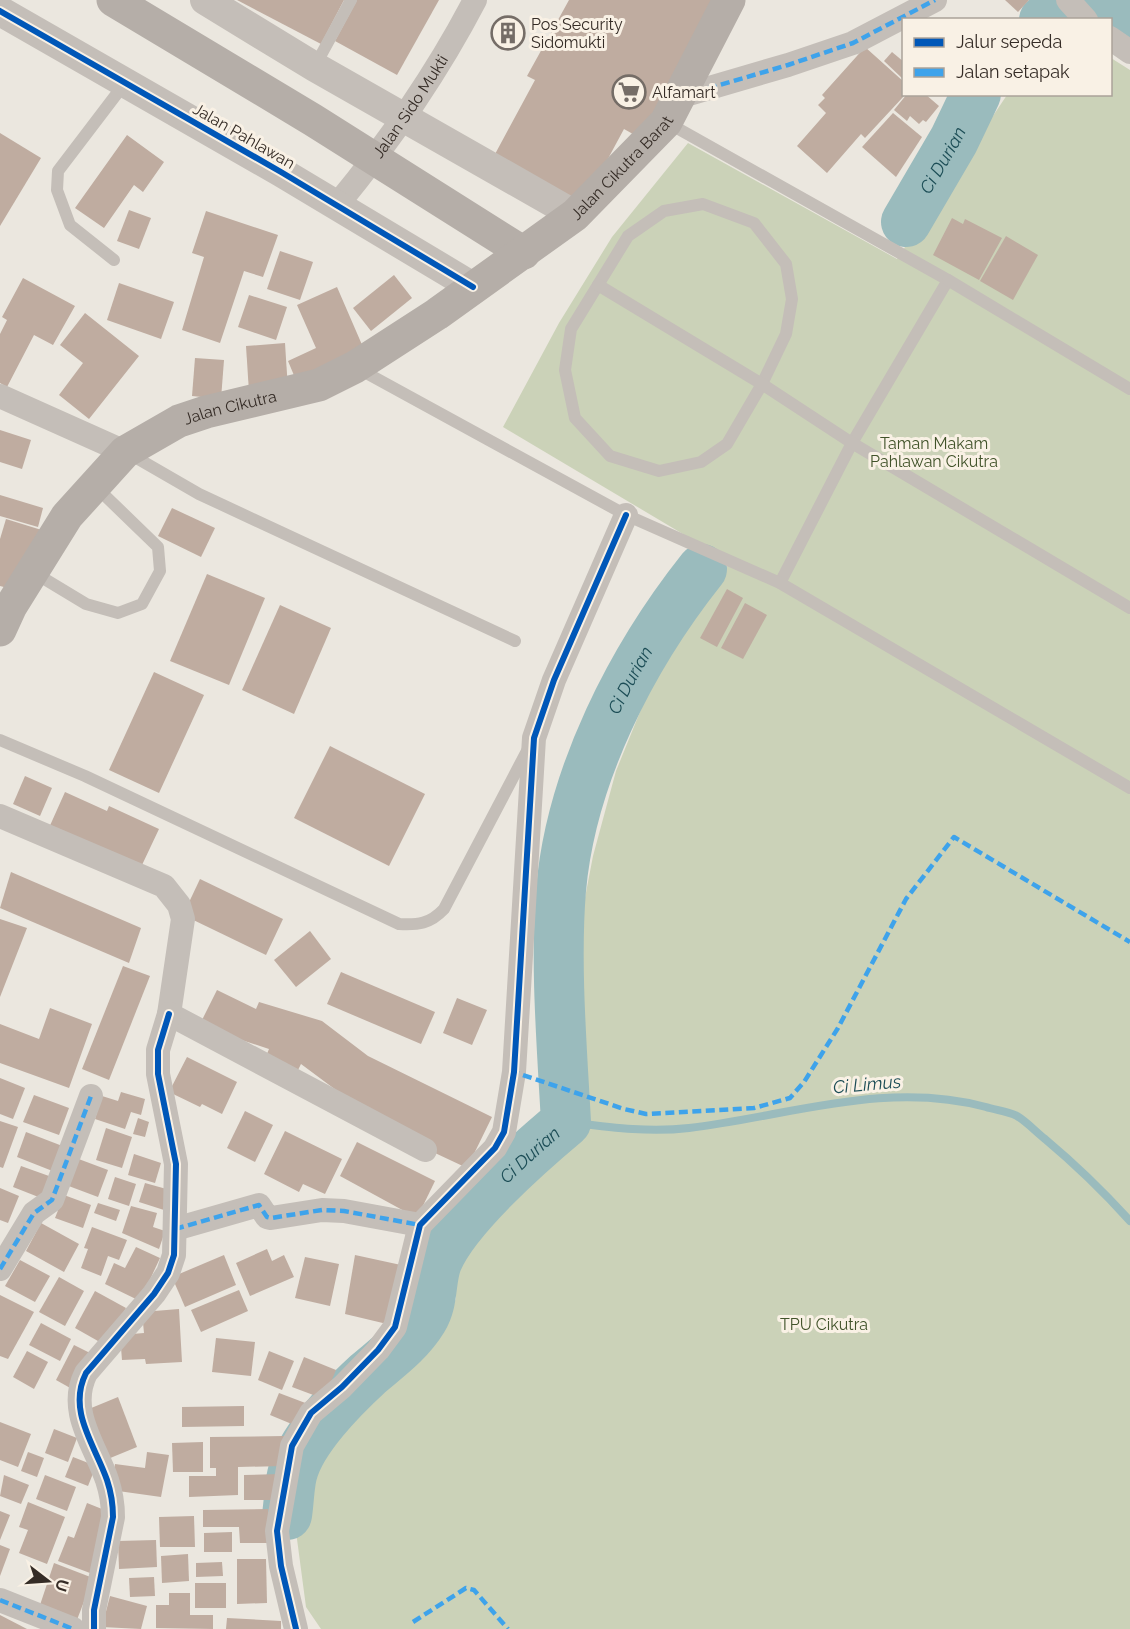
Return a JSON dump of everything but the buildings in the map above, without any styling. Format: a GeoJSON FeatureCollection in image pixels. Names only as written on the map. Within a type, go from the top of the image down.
{"type":"FeatureCollection","features":[{"type":"Feature","properties":{"kind":"main road"},"geometry":{"type":"LineString","coordinates":[[113,0],[375,158],[524,253]]}},
{"type":"Feature","properties":{"kind":"main road","name":"Jalan Cikutra Barat"},"geometry":{"type":"LineString","coordinates":[[524,253],[575,215],[674,109],[729,0]]}},
{"type":"Feature","properties":{"kind":"main road","name":"Jalan Cikutra"},"geometry":{"type":"LineString","coordinates":[[0,630],[67,516],[125,452],[179,421],[206,412],[319,385],[355,367],[437,314],[524,253]]}},
{"type":"Feature","properties":{"kind":"street","name":"Jalan Sido Mukti"},"geometry":{"type":"LineString","coordinates":[[337,205],[375,158],[403,117],[475,0]]}},
{"type":"Feature","properties":{"kind":"street"},"geometry":{"type":"LineString","coordinates":[[674,109],[788,65],[853,43],[935,0]]}},
{"type":"Feature","properties":{"kind":"street"},"geometry":{"type":"LineString","coordinates":[[211,1],[315,67],[575,215]]}},
{"type":"Feature","properties":{"kind":"street","name":"Jalan Pahlawan"},"geometry":{"type":"LineString","coordinates":[[0,11],[337,205],[473,287]]}},
{"type":"Feature","properties":{"kind":"street"},"geometry":{"type":"LineString","coordinates":[[1112,39],[1130,52]]}},
{"type":"Feature","properties":{"kind":"street"},"geometry":{"type":"LineString","coordinates":[[0,396],[125,452]]}},
{"type":"Feature","properties":{"kind":"street"},"geometry":{"type":"LineString","coordinates":[[296,1629],[281,1566],[277,1531],[292,1446],[311,1413],[342,1388],[378,1350],[395,1327],[420,1226],[495,1148],[504,1132],[514,1072],[534,738],[554,680],[626,515]]}},
{"type":"Feature","properties":{"kind":"street"},"geometry":{"type":"LineString","coordinates":[[0,816],[164,886],[175,898],[183,919],[169,1014],[158,1050],[159,1074],[176,1164],[174,1255],[168,1273],[154,1294],[86,1373],[79,1387],[82,1424],[108,1481],[113,1504],[113,1517],[94,1610],[94,1629]]}},
{"type":"Feature","properties":{"kind":"street"},"geometry":{"type":"LineString","coordinates":[[169,1014],[425,1150]]}},
{"type":"Feature","properties":{"kind":"street"},"geometry":{"type":"LineString","coordinates":[[0,1269],[34,1213],[52,1200],[91,1096]]}},
{"type":"Feature","properties":{"kind":"street"},"geometry":{"type":"LineString","coordinates":[[175,1229],[259,1205],[267,1217],[271,1218],[333,1211],[420,1226]]}},
{"type":"Feature","properties":{"kind":"street"},"geometry":{"type":"LineString","coordinates":[[0,1600],[73,1629]]}},
{"type":"Feature","properties":{"kind":"lane"},"geometry":{"type":"LineString","coordinates":[[315,67],[351,0]]}},
{"type":"Feature","properties":{"kind":"lane"},"geometry":{"type":"LineString","coordinates":[[114,260],[70,225],[57,190],[58,171],[125,83]]}},
{"type":"Feature","properties":{"kind":"lane"},"geometry":{"type":"LineString","coordinates":[[674,109],[948,280],[1130,389]]}},
{"type":"Feature","properties":{"kind":"lane"},"geometry":{"type":"LineString","coordinates":[[703,204],[754,223],[786,264],[792,300],[786,334],[762,384],[727,444],[701,462],[659,471],[610,456],[575,418],[565,370],[571,329],[598,285],[628,236],[664,211],[703,204]]}},
{"type":"Feature","properties":{"kind":"lane"},"geometry":{"type":"LineString","coordinates":[[780,583],[852,443],[948,280]]}},
{"type":"Feature","properties":{"kind":"lane"},"geometry":{"type":"LineString","coordinates":[[598,285],[762,384],[852,443],[1130,608]]}},
{"type":"Feature","properties":{"kind":"lane"},"geometry":{"type":"LineString","coordinates":[[355,367],[626,515],[780,583],[1130,788]]}},
{"type":"Feature","properties":{"kind":"lane"},"geometry":{"type":"LineString","coordinates":[[125,452],[199,494],[515,641]]}},
{"type":"Feature","properties":{"kind":"lane"},"geometry":{"type":"LineString","coordinates":[[32,572],[86,604],[118,613],[142,604],[160,571],[159,547],[94,485]]}},
{"type":"Feature","properties":{"kind":"lane"},"geometry":{"type":"LineString","coordinates":[[0,740],[85,776],[399,924],[413,925],[425,924],[444,909],[491,814],[534,738]]}},
{"type":"Feature","properties":{"kind":"green space","name":"TPU Cikutra"},"geometry":{"type":"Polygon","coordinates":[[[1112,59],[1130,70],[1130,1629],[321,1629],[306,1607],[295,1524],[309,1471],[329,1435],[417,1354],[450,1316],[456,1298],[453,1282],[458,1264],[514,1198],[580,1139],[577,1067],[579,929],[593,856],[616,771],[644,702],[670,653],[730,562],[503,427],[559,323],[612,237],[688,143],[897,259],[1006,96],[1112,96],[1112,59]]]}},
{"type":"Feature","properties":{"kind":"waterway","name":"Ci Durian"},"geometry":{"type":"LineString","coordinates":[[1047,18],[1064,9],[1086,5],[1108,7],[1130,17]]}},
{"type":"Feature","properties":{"kind":"waterway","name":"Ci Durian"},"geometry":{"type":"LineString","coordinates":[[906,222],[954,140],[975,96]]}},
{"type":"Feature","properties":{"kind":"waterway","name":"Ci Durian"},"geometry":{"type":"LineString","coordinates":[[287,1515],[292,1475],[304,1448],[335,1407],[405,1342],[423,1319],[437,1262],[446,1245],[494,1187],[566,1122],[560,1006],[559,918],[567,847],[577,804],[609,719],[629,679],[676,603],[702,569]]}},
{"type":"Feature","properties":{"kind":"waterway","name":"Ci Limus"},"geometry":{"type":"LineString","coordinates":[[566,1122],[658,1130],[726,1123],[837,1103],[874,1099],[911,1097],[949,1100],[986,1107],[1021,1118],[1078,1168],[1130,1221]]}},
{"type":"Feature","properties":{"kind":"marked path"},"geometry":{"type":"LineString","coordinates":[[682,96],[853,43],[935,0]]}},
{"type":"Feature","properties":{"kind":"marked path"},"geometry":{"type":"LineString","coordinates":[[514,1076],[514,1072],[624,1109],[646,1114],[754,1108],[790,1098],[804,1082],[838,1028],[906,899],[954,837],[1130,942]]}},
{"type":"Feature","properties":{"kind":"marked path"},"geometry":{"type":"LineString","coordinates":[[0,1269],[34,1213],[52,1200],[91,1096]]}},
{"type":"Feature","properties":{"kind":"marked path"},"geometry":{"type":"LineString","coordinates":[[175,1229],[259,1205],[267,1217],[271,1218],[322,1210],[344,1211],[420,1225]]}},
{"type":"Feature","properties":{"kind":"marked path"},"geometry":{"type":"LineString","coordinates":[[413,1622],[466,1588],[474,1590],[508,1629]]}},
{"type":"Feature","properties":{"kind":"marked path"},"geometry":{"type":"LineString","coordinates":[[0,1600],[73,1629]]}},
{"type":"Feature","properties":{"kind":"cycle path"},"geometry":{"type":"LineString","coordinates":[[0,11],[281,172],[473,287]]}},
{"type":"Feature","properties":{"kind":"cycle path"},"geometry":{"type":"LineString","coordinates":[[296,1629],[281,1566],[277,1531],[292,1446],[311,1413],[342,1387],[378,1350],[395,1327],[420,1225],[495,1148],[504,1132],[514,1072],[534,738],[554,680],[626,515]]}},
{"type":"Feature","properties":{"kind":"cycle path"},"geometry":{"type":"LineString","coordinates":[[94,1629],[94,1610],[113,1512],[107,1480],[81,1414],[81,1387],[86,1373],[154,1294],[168,1273],[174,1255],[176,1164],[158,1074],[158,1050],[169,1014]]}},
{"type":"Feature","properties":{"kind":"place","name":"Pos Security Sidomukti"},"geometry":{"type":"Point","coordinates":[508,33]}},
{"type":"Feature","properties":{"kind":"place","name":"Alfamart"},"geometry":{"type":"Point","coordinates":[629,92]}},
{"type":"Feature","properties":{"kind":"park label","name":"Taman Makam Pahlawan Cikutra"},"geometry":{"type":"Point","coordinates":[934,452]}}]}
